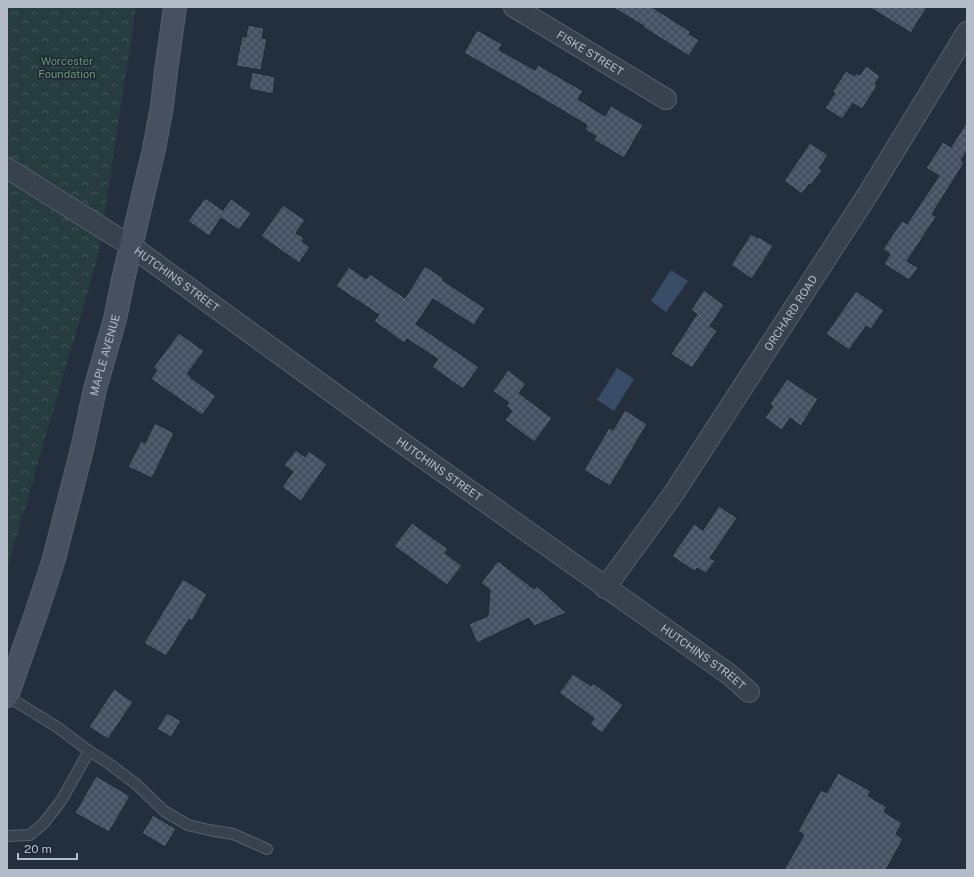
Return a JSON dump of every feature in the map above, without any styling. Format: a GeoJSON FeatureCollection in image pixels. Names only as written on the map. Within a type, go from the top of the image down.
{"type":"FeatureCollection","features":[{"type":"Feature","properties":{"kind":"main road","name":"MAPLE AVENUE"},"geometry":{"type":"LineString","coordinates":[[7,696],[54,559],[83,445],[95,389],[115,319],[156,142],[176,7]]}},
{"type":"Feature","properties":{"kind":"street","name":"FISKE STREET"},"geometry":{"type":"LineString","coordinates":[[514,7],[666,99]]}},
{"type":"Feature","properties":{"kind":"street","name":"ORCHARD ROAD"},"geometry":{"type":"LineString","coordinates":[[605,588],[674,493],[868,194],[967,32]]}},
{"type":"Feature","properties":{"kind":"street","name":"HUTCHINS STREET"},"geometry":{"type":"LineString","coordinates":[[7,168],[131,246],[391,435],[605,588],[730,675],[748,692]]}},
{"type":"Feature","properties":{"kind":"lane"},"geometry":{"type":"LineString","coordinates":[[7,696],[57,727],[108,763],[136,784],[164,811],[188,825],[233,834],[267,849]]}},
{"type":"Feature","properties":{"kind":"lane"},"geometry":{"type":"LineString","coordinates":[[7,836],[30,834],[44,823],[61,801],[89,751]]}},
{"type":"Feature","properties":{"kind":"green space","name":"Worcester Foundation"},"geometry":{"type":"Polygon","coordinates":[[[7,7],[136,7],[98,256],[7,570],[7,7]]]}},
{"type":"Feature","properties":{"kind":"water"},"geometry":{"type":"Polygon","coordinates":[[[671,270],[688,281],[666,312],[651,301],[671,270]]]}},
{"type":"Feature","properties":{"kind":"water"},"geometry":{"type":"Polygon","coordinates":[[[617,368],[634,379],[614,411],[597,400],[617,368]]]}},
{"type":"Feature","properties":{"kind":"building"},"geometry":{"type":"Polygon","coordinates":[[[612,7],[652,7],[691,32],[689,34],[699,40],[689,56],[612,7]]]}},
{"type":"Feature","properties":{"kind":"building"},"geometry":{"type":"Polygon","coordinates":[[[869,7],[927,7],[911,33],[869,7]]]}},
{"type":"Feature","properties":{"kind":"building"},"geometry":{"type":"Polygon","coordinates":[[[248,25],[264,28],[262,38],[267,39],[261,70],[236,66],[242,36],[246,37],[248,25]]]}},
{"type":"Feature","properties":{"kind":"building"},"geometry":{"type":"Polygon","coordinates":[[[477,30],[502,44],[499,50],[535,70],[538,65],[583,91],[578,99],[605,116],[611,106],[643,125],[624,158],[594,140],[596,136],[585,130],[587,125],[464,53],[477,30]]]}},
{"type":"Feature","properties":{"kind":"building"},"geometry":{"type":"Polygon","coordinates":[[[866,66],[880,76],[875,84],[877,86],[862,109],[853,103],[842,119],[825,108],[835,93],[832,92],[846,71],[854,76],[856,73],[860,75],[866,66]]]}},
{"type":"Feature","properties":{"kind":"building"},"geometry":{"type":"Polygon","coordinates":[[[252,72],[275,77],[273,94],[249,89],[252,72]]]}},
{"type":"Feature","properties":{"kind":"building"},"geometry":{"type":"Polygon","coordinates":[[[967,122],[967,151],[961,160],[964,163],[932,214],[936,217],[907,261],[918,268],[909,280],[884,264],[890,254],[883,249],[902,221],[907,224],[939,176],[926,168],[943,142],[951,147],[967,122]]]}},
{"type":"Feature","properties":{"kind":"building"},"geometry":{"type":"Polygon","coordinates":[[[810,143],[828,155],[819,168],[822,170],[802,194],[784,181],[810,143]]]}},
{"type":"Feature","properties":{"kind":"building"},"geometry":{"type":"Polygon","coordinates":[[[205,198],[223,210],[231,199],[251,213],[239,230],[221,218],[209,236],[188,221],[205,198]]]}},
{"type":"Feature","properties":{"kind":"building"},"geometry":{"type":"Polygon","coordinates":[[[283,205],[305,220],[296,233],[304,238],[302,241],[310,247],[299,263],[261,236],[283,205]]]}},
{"type":"Feature","properties":{"kind":"building"},"geometry":{"type":"Polygon","coordinates":[[[751,234],[773,246],[752,279],[731,265],[751,234]]]}},
{"type":"Feature","properties":{"kind":"building"},"geometry":{"type":"Polygon","coordinates":[[[425,266],[443,278],[442,280],[485,308],[474,325],[433,299],[416,324],[479,367],[463,389],[432,367],[438,359],[407,339],[404,343],[374,321],[379,315],[336,286],[349,267],[366,279],[370,274],[405,298],[425,266]]]}},
{"type":"Feature","properties":{"kind":"building"},"geometry":{"type":"Polygon","coordinates":[[[704,290],[724,305],[710,326],[717,331],[692,368],[671,354],[697,314],[691,310],[704,290]]]}},
{"type":"Feature","properties":{"kind":"building"},"geometry":{"type":"Polygon","coordinates":[[[856,291],[884,310],[871,329],[866,326],[849,350],[826,334],[856,291]]]}},
{"type":"Feature","properties":{"kind":"building"},"geometry":{"type":"Polygon","coordinates":[[[179,333],[204,351],[187,374],[216,396],[202,415],[151,379],[157,370],[153,368],[179,333]]]}},
{"type":"Feature","properties":{"kind":"building"},"geometry":{"type":"Polygon","coordinates":[[[508,370],[526,384],[519,393],[552,418],[534,442],[505,420],[512,411],[506,406],[509,403],[493,391],[508,370]]]}},
{"type":"Feature","properties":{"kind":"building"},"geometry":{"type":"Polygon","coordinates":[[[787,379],[818,399],[801,426],[790,418],[782,430],[765,418],[773,406],[770,404],[787,379]]]}},
{"type":"Feature","properties":{"kind":"building"},"geometry":{"type":"Polygon","coordinates":[[[625,410],[647,424],[610,486],[584,470],[609,428],[613,430],[625,410]]]}},
{"type":"Feature","properties":{"kind":"building"},"geometry":{"type":"Polygon","coordinates":[[[155,423],[174,433],[152,478],[128,467],[141,441],[145,443],[155,423]]]}},
{"type":"Feature","properties":{"kind":"building"},"geometry":{"type":"Polygon","coordinates":[[[296,450],[305,457],[309,451],[327,464],[301,501],[282,487],[293,472],[284,465],[296,450]]]}},
{"type":"Feature","properties":{"kind":"building"},"geometry":{"type":"Polygon","coordinates":[[[719,506],[737,518],[710,558],[715,561],[706,573],[697,568],[694,571],[672,556],[694,524],[703,530],[719,506]]]}},
{"type":"Feature","properties":{"kind":"building"},"geometry":{"type":"Polygon","coordinates":[[[412,523],[448,549],[445,553],[462,566],[447,585],[394,546],[412,523]]]}},
{"type":"Feature","properties":{"kind":"building"},"geometry":{"type":"Polygon","coordinates":[[[498,561],[534,589],[537,586],[566,613],[534,626],[529,618],[477,643],[469,624],[488,616],[490,590],[481,583],[498,561]]]}},
{"type":"Feature","properties":{"kind":"building"},"geometry":{"type":"Polygon","coordinates":[[[183,579],[207,594],[192,621],[189,619],[166,656],[144,643],[183,579]]]}},
{"type":"Feature","properties":{"kind":"building"},"geometry":{"type":"Polygon","coordinates":[[[573,674],[591,686],[593,683],[623,705],[602,733],[590,724],[594,718],[559,693],[573,674]]]}},
{"type":"Feature","properties":{"kind":"building"},"geometry":{"type":"Polygon","coordinates":[[[114,689],[133,702],[108,739],[89,727],[114,689]]]}},
{"type":"Feature","properties":{"kind":"building"},"geometry":{"type":"Polygon","coordinates":[[[167,713],[181,721],[171,737],[157,729],[167,713]]]}},
{"type":"Feature","properties":{"kind":"building"},"geometry":{"type":"Polygon","coordinates":[[[838,773],[871,791],[868,796],[887,807],[884,812],[902,823],[896,834],[903,839],[886,870],[784,870],[804,835],[798,831],[821,790],[827,793],[838,773]]]}},
{"type":"Feature","properties":{"kind":"building"},"geometry":{"type":"Polygon","coordinates":[[[96,776],[130,796],[109,832],[75,813],[96,776]]]}},
{"type":"Feature","properties":{"kind":"building"},"geometry":{"type":"Polygon","coordinates":[[[153,815],[176,829],[165,847],[142,833],[153,815]]]}}]}
